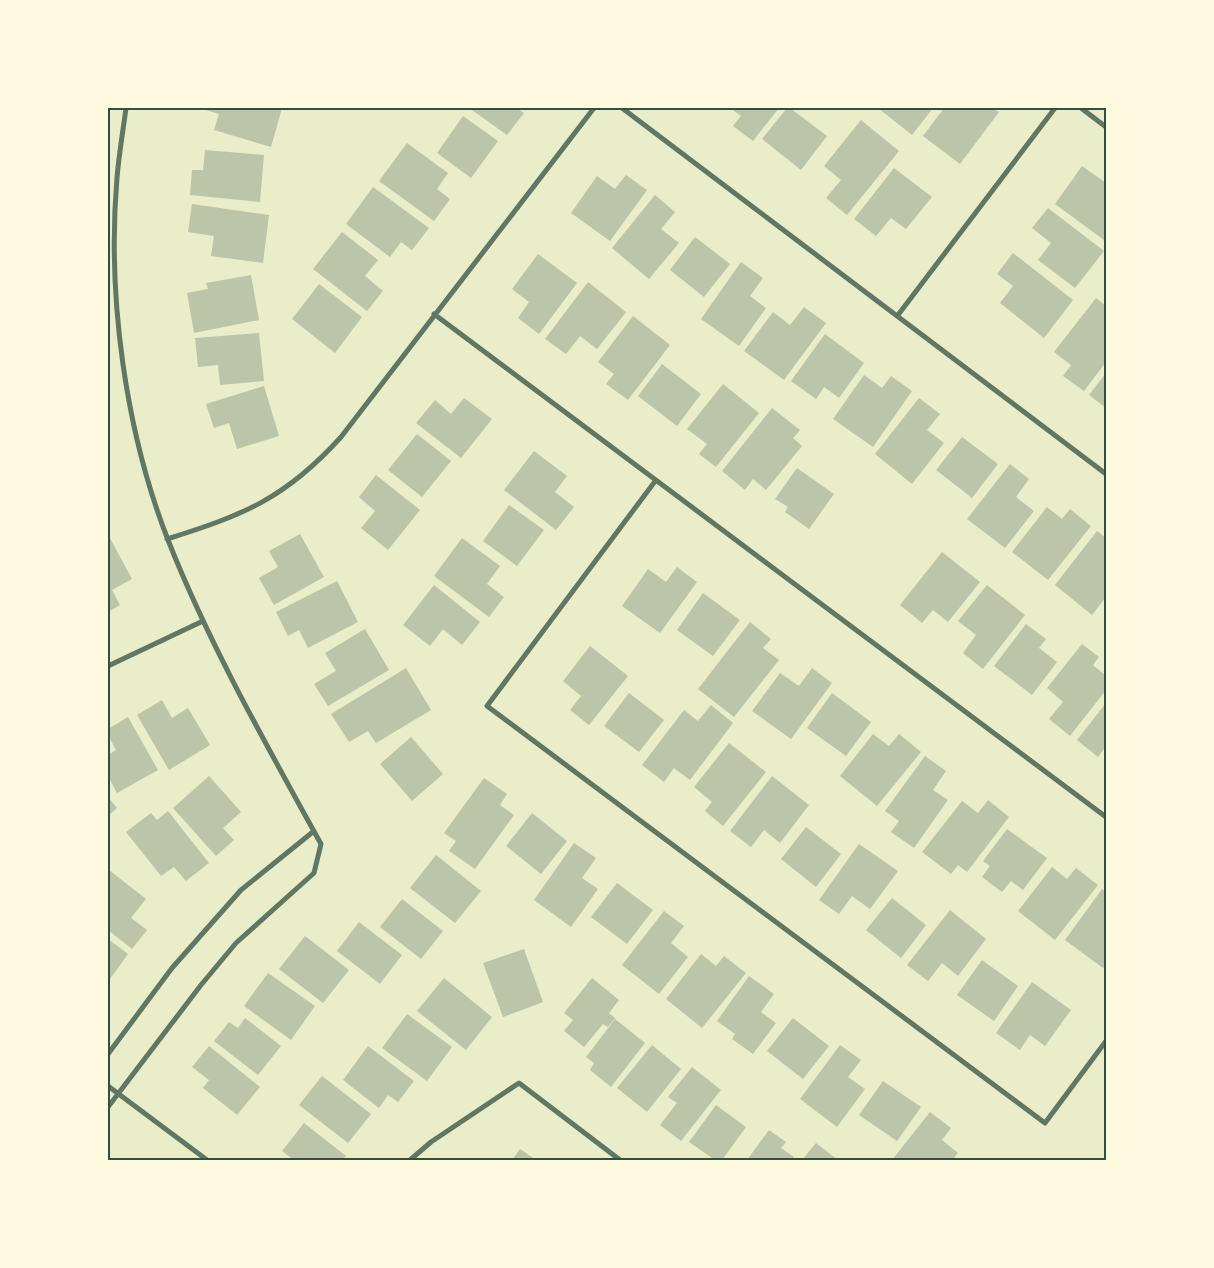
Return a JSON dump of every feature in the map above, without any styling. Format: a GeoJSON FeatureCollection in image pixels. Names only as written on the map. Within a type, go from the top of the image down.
{"type":"FeatureCollection","features":[{"type":"Feature","properties":{"kind":"street"},"geometry":{"type":"LineString","coordinates":[[108,1107],[200,985],[236,943],[314,872],[322,844],[203,621],[167,539],[146,474],[130,402],[119,328],[115,244],[117,179],[126,108]]}},
{"type":"Feature","properties":{"kind":"street"},"geometry":{"type":"LineString","coordinates":[[167,539],[222,522],[257,507],[297,480],[319,461],[341,437],[594,108]]}},
{"type":"Feature","properties":{"kind":"street"},"geometry":{"type":"LineString","coordinates":[[622,108],[1106,474]]}},
{"type":"Feature","properties":{"kind":"street"},"geometry":{"type":"LineString","coordinates":[[898,315],[1055,108]]}},
{"type":"Feature","properties":{"kind":"street"},"geometry":{"type":"LineString","coordinates":[[1081,108],[1106,127]]}},
{"type":"Feature","properties":{"kind":"street"},"geometry":{"type":"LineString","coordinates":[[434,314],[1106,817]]}},
{"type":"Feature","properties":{"kind":"street"},"geometry":{"type":"LineString","coordinates":[[656,480],[487,706],[1045,1124],[1106,1041]]}},
{"type":"Feature","properties":{"kind":"street"},"geometry":{"type":"LineString","coordinates":[[108,666],[203,621]]}},
{"type":"Feature","properties":{"kind":"street"},"geometry":{"type":"LineString","coordinates":[[108,1054],[172,968],[241,890],[314,831]]}},
{"type":"Feature","properties":{"kind":"street"},"geometry":{"type":"LineString","coordinates":[[410,1160],[431,1142],[519,1083],[620,1160]]}},
{"type":"Feature","properties":{"kind":"street"},"geometry":{"type":"LineString","coordinates":[[108,1086],[207,1160]]}},
{"type":"Feature","properties":{"kind":"building"},"geometry":{"type":"Polygon","coordinates":[[[199,108],[282,108],[271,147],[214,130],[219,114],[199,108]]]}},
{"type":"Feature","properties":{"kind":"building"},"geometry":{"type":"Polygon","coordinates":[[[469,108],[516,108],[524,113],[507,135],[469,108]]]}},
{"type":"Feature","properties":{"kind":"building"},"geometry":{"type":"Polygon","coordinates":[[[730,108],[779,108],[753,141],[733,126],[741,116],[730,108]]]}},
{"type":"Feature","properties":{"kind":"building"},"geometry":{"type":"Polygon","coordinates":[[[787,108],[790,108],[827,136],[801,170],[762,139],[787,108]]]}},
{"type":"Feature","properties":{"kind":"building"},"geometry":{"type":"Polygon","coordinates":[[[878,108],[933,108],[912,135],[878,108]]]}},
{"type":"Feature","properties":{"kind":"building"},"geometry":{"type":"Polygon","coordinates":[[[944,108],[992,108],[999,112],[960,164],[923,136],[944,108]]]}},
{"type":"Feature","properties":{"kind":"building"},"geometry":{"type":"Polygon","coordinates":[[[463,116],[498,141],[471,178],[437,153],[463,116]]]}},
{"type":"Feature","properties":{"kind":"building"},"geometry":{"type":"Polygon","coordinates":[[[861,120],[899,151],[847,215],[826,198],[841,180],[824,166],[861,120]]]}},
{"type":"Feature","properties":{"kind":"building"},"geometry":{"type":"Polygon","coordinates":[[[407,143],[448,173],[437,189],[450,199],[434,221],[379,181],[407,143]]]}},
{"type":"Feature","properties":{"kind":"building"},"geometry":{"type":"Polygon","coordinates":[[[205,150],[264,155],[260,202],[190,195],[192,170],[203,170],[205,150]]]}},
{"type":"Feature","properties":{"kind":"building"},"geometry":{"type":"Polygon","coordinates":[[[1082,166],[1106,183],[1106,236],[1104,240],[1055,204],[1082,166]]]}},
{"type":"Feature","properties":{"kind":"building"},"geometry":{"type":"Polygon","coordinates":[[[894,168],[932,197],[906,229],[891,218],[876,236],[854,219],[894,168]]]}},
{"type":"Feature","properties":{"kind":"building"},"geometry":{"type":"Polygon","coordinates":[[[626,175],[647,190],[610,241],[571,213],[597,176],[615,189],[626,175]]]}},
{"type":"Feature","properties":{"kind":"building"},"geometry":{"type":"Polygon","coordinates":[[[373,187],[429,228],[412,250],[401,242],[390,257],[346,224],[373,187]]]}},
{"type":"Feature","properties":{"kind":"building"},"geometry":{"type":"Polygon","coordinates":[[[655,195],[675,212],[661,229],[679,243],[649,279],[612,248],[655,195]]]}},
{"type":"Feature","properties":{"kind":"building"},"geometry":{"type":"Polygon","coordinates":[[[192,204],[269,215],[263,263],[211,256],[214,236],[188,232],[192,204]]]}},
{"type":"Feature","properties":{"kind":"building"},"geometry":{"type":"Polygon","coordinates":[[[1048,208],[1104,251],[1075,288],[1038,260],[1051,243],[1032,228],[1048,208]]]}},
{"type":"Feature","properties":{"kind":"building"},"geometry":{"type":"Polygon","coordinates":[[[342,232],[378,260],[365,276],[383,291],[367,311],[313,269],[342,232]]]}},
{"type":"Feature","properties":{"kind":"building"},"geometry":{"type":"Polygon","coordinates":[[[695,237],[730,264],[704,297],[670,270],[695,237]]]}},
{"type":"Feature","properties":{"kind":"building"},"geometry":{"type":"Polygon","coordinates":[[[1013,253],[1073,300],[1044,338],[1000,303],[1013,286],[997,274],[1013,253]]]}},
{"type":"Feature","properties":{"kind":"building"},"geometry":{"type":"Polygon","coordinates":[[[538,254],[577,283],[539,334],[518,318],[529,302],[512,289],[538,254]]]}},
{"type":"Feature","properties":{"kind":"building"},"geometry":{"type":"Polygon","coordinates":[[[741,262],[763,278],[750,296],[766,308],[739,346],[701,319],[741,262]]]}},
{"type":"Feature","properties":{"kind":"building"},"geometry":{"type":"Polygon","coordinates":[[[251,275],[259,320],[194,333],[187,293],[208,289],[206,283],[251,275]]]}},
{"type":"Feature","properties":{"kind":"building"},"geometry":{"type":"Polygon","coordinates":[[[588,282],[626,312],[597,349],[580,336],[566,354],[545,339],[588,282]]]}},
{"type":"Feature","properties":{"kind":"building"},"geometry":{"type":"Polygon","coordinates":[[[319,284],[362,317],[335,353],[292,319],[319,284]]]}},
{"type":"Feature","properties":{"kind":"building"},"geometry":{"type":"Polygon","coordinates":[[[1096,298],[1106,306],[1106,362],[1084,391],[1063,376],[1071,365],[1054,352],[1096,298]]]}},
{"type":"Feature","properties":{"kind":"building"},"geometry":{"type":"Polygon","coordinates":[[[804,307],[826,323],[784,380],[744,351],[773,312],[790,325],[804,307]]]}},
{"type":"Feature","properties":{"kind":"building"},"geometry":{"type":"Polygon","coordinates":[[[633,316],[670,345],[628,400],[606,384],[614,374],[598,362],[633,316]]]}},
{"type":"Feature","properties":{"kind":"building"},"geometry":{"type":"Polygon","coordinates":[[[259,333],[264,381],[220,385],[218,365],[198,367],[195,338],[259,333]]]}},
{"type":"Feature","properties":{"kind":"building"},"geometry":{"type":"Polygon","coordinates":[[[825,334],[864,363],[839,398],[824,387],[816,399],[791,381],[825,334]]]}},
{"type":"Feature","properties":{"kind":"building"},"geometry":{"type":"Polygon","coordinates":[[[662,364],[701,394],[677,426],[638,396],[662,364]]]}},
{"type":"Feature","properties":{"kind":"building"},"geometry":{"type":"Polygon","coordinates":[[[1106,373],[1106,408],[1089,395],[1106,373]]]}},
{"type":"Feature","properties":{"kind":"building"},"geometry":{"type":"Polygon","coordinates":[[[864,375],[882,388],[891,376],[912,391],[873,447],[833,419],[864,375]]]}},
{"type":"Feature","properties":{"kind":"building"},"geometry":{"type":"Polygon","coordinates":[[[723,384],[759,413],[716,467],[699,454],[707,444],[687,429],[723,384]]]}},
{"type":"Feature","properties":{"kind":"building"},"geometry":{"type":"Polygon","coordinates":[[[264,386],[279,436],[237,449],[229,423],[214,428],[206,404],[264,386]]]}},
{"type":"Feature","properties":{"kind":"building"},"geometry":{"type":"Polygon","coordinates":[[[464,398],[492,419],[461,458],[416,423],[435,400],[451,414],[464,398]]]}},
{"type":"Feature","properties":{"kind":"building"},"geometry":{"type":"Polygon","coordinates":[[[919,398],[940,414],[927,430],[944,443],[912,484],[875,454],[919,398]]]}},
{"type":"Feature","properties":{"kind":"building"},"geometry":{"type":"Polygon","coordinates":[[[772,408],[800,430],[793,438],[802,446],[766,490],[753,479],[745,490],[722,471],[772,408]]]}},
{"type":"Feature","properties":{"kind":"building"},"geometry":{"type":"Polygon","coordinates":[[[417,434],[451,461],[422,497],[388,470],[417,434]]]}},
{"type":"Feature","properties":{"kind":"building"},"geometry":{"type":"Polygon","coordinates":[[[962,437],[998,464],[972,498],[936,470],[962,437]]]}},
{"type":"Feature","properties":{"kind":"building"},"geometry":{"type":"Polygon","coordinates":[[[534,451],[567,476],[555,492],[574,507],[556,530],[504,490],[534,451]]]}},
{"type":"Feature","properties":{"kind":"building"},"geometry":{"type":"Polygon","coordinates":[[[1010,464],[1029,479],[1016,497],[1034,511],[1005,548],[967,519],[1010,464]]]}},
{"type":"Feature","properties":{"kind":"building"},"geometry":{"type":"Polygon","coordinates":[[[797,468],[834,494],[809,529],[785,512],[788,507],[775,499],[797,468]]]}},
{"type":"Feature","properties":{"kind":"building"},"geometry":{"type":"Polygon","coordinates":[[[376,475],[420,510],[388,550],[361,528],[375,511],[359,497],[376,475]]]}},
{"type":"Feature","properties":{"kind":"building"},"geometry":{"type":"Polygon","coordinates":[[[509,505],[544,530],[517,566],[483,541],[509,505]]]}},
{"type":"Feature","properties":{"kind":"building"},"geometry":{"type":"Polygon","coordinates":[[[1047,507],[1062,519],[1070,509],[1091,526],[1048,580],[1012,552],[1047,507]]]}},
{"type":"Feature","properties":{"kind":"building"},"geometry":{"type":"Polygon","coordinates":[[[1097,531],[1106,538],[1106,560],[1104,564],[1106,566],[1106,597],[1092,615],[1055,585],[1097,531]]]}},
{"type":"Feature","properties":{"kind":"building"},"geometry":{"type":"Polygon","coordinates":[[[300,534],[324,577],[274,605],[259,578],[278,567],[269,551],[300,534]]]}},
{"type":"Feature","properties":{"kind":"building"},"geometry":{"type":"Polygon","coordinates":[[[110,538],[132,579],[112,590],[120,605],[108,612],[108,539],[110,538]]]}},
{"type":"Feature","properties":{"kind":"building"},"geometry":{"type":"Polygon","coordinates":[[[462,538],[500,566],[487,584],[504,597],[489,617],[434,576],[462,538]]]}},
{"type":"Feature","properties":{"kind":"building"},"geometry":{"type":"Polygon","coordinates":[[[942,552],[980,582],[948,622],[933,610],[922,623],[900,605],[942,552]]]}},
{"type":"Feature","properties":{"kind":"building"},"geometry":{"type":"Polygon","coordinates":[[[677,567],[697,582],[660,633],[622,606],[648,569],[666,582],[677,567]]]}},
{"type":"Feature","properties":{"kind":"building"},"geometry":{"type":"Polygon","coordinates":[[[337,581],[358,622],[308,648],[299,630],[288,636],[276,612],[337,581]]]}},
{"type":"Feature","properties":{"kind":"building"},"geometry":{"type":"Polygon","coordinates":[[[434,585],[480,622],[462,645],[443,629],[430,646],[403,625],[434,585]]]}},
{"type":"Feature","properties":{"kind":"building"},"geometry":{"type":"Polygon","coordinates":[[[987,585],[1025,615],[983,669],[963,653],[976,635],[958,621],[987,585]]]}},
{"type":"Feature","properties":{"kind":"building"},"geometry":{"type":"Polygon","coordinates":[[[703,593],[740,620],[713,656],[677,630],[703,593]]]}},
{"type":"Feature","properties":{"kind":"building"},"geometry":{"type":"Polygon","coordinates":[[[750,622],[771,639],[763,648],[779,660],[734,717],[698,689],[750,622]]]}},
{"type":"Feature","properties":{"kind":"building"},"geometry":{"type":"Polygon","coordinates":[[[1026,624],[1046,639],[1039,648],[1057,662],[1032,695],[994,666],[1026,624]]]}},
{"type":"Feature","properties":{"kind":"building"},"geometry":{"type":"Polygon","coordinates":[[[365,629],[389,670],[328,706],[314,684],[336,671],[325,653],[365,629]]]}},
{"type":"Feature","properties":{"kind":"building"},"geometry":{"type":"Polygon","coordinates":[[[1082,644],[1099,657],[1093,665],[1106,676],[1106,690],[1070,736],[1049,719],[1063,702],[1047,688],[1082,644]]]}},
{"type":"Feature","properties":{"kind":"building"},"geometry":{"type":"Polygon","coordinates":[[[590,646],[628,676],[589,725],[570,710],[581,696],[563,681],[590,646]]]}},
{"type":"Feature","properties":{"kind":"building"},"geometry":{"type":"Polygon","coordinates":[[[406,668],[431,710],[376,743],[368,731],[349,742],[331,714],[406,668]]]}},
{"type":"Feature","properties":{"kind":"building"},"geometry":{"type":"Polygon","coordinates":[[[812,668],[832,683],[791,739],[752,711],[780,673],[799,686],[812,668]]]}},
{"type":"Feature","properties":{"kind":"building"},"geometry":{"type":"Polygon","coordinates":[[[629,693],[664,720],[639,752],[604,726],[629,693]]]}},
{"type":"Feature","properties":{"kind":"building"},"geometry":{"type":"Polygon","coordinates":[[[832,693],[871,722],[846,756],[807,728],[832,693]]]}},
{"type":"Feature","properties":{"kind":"building"},"geometry":{"type":"Polygon","coordinates":[[[162,700],[172,718],[188,708],[210,745],[169,770],[137,715],[162,700]]]}},
{"type":"Feature","properties":{"kind":"building"},"geometry":{"type":"Polygon","coordinates":[[[1106,703],[1106,746],[1098,757],[1077,740],[1106,703]]]}},
{"type":"Feature","properties":{"kind":"building"},"geometry":{"type":"Polygon","coordinates":[[[711,705],[733,723],[690,780],[674,768],[664,782],[642,765],[684,710],[698,721],[711,705]]]}},
{"type":"Feature","properties":{"kind":"building"},"geometry":{"type":"Polygon","coordinates":[[[128,717],[158,770],[117,793],[108,776],[108,755],[116,750],[108,735],[108,729],[128,717]]]}},
{"type":"Feature","properties":{"kind":"building"},"geometry":{"type":"Polygon","coordinates":[[[873,734],[889,746],[899,734],[921,752],[877,806],[840,776],[873,734]]]}},
{"type":"Feature","properties":{"kind":"building"},"geometry":{"type":"Polygon","coordinates":[[[411,737],[443,774],[412,801],[380,764],[411,737]]]}},
{"type":"Feature","properties":{"kind":"building"},"geometry":{"type":"Polygon","coordinates":[[[729,743],[766,772],[723,826],[705,811],[712,802],[694,787],[729,743]]]}},
{"type":"Feature","properties":{"kind":"building"},"geometry":{"type":"Polygon","coordinates":[[[925,756],[946,771],[933,790],[948,800],[914,848],[891,832],[899,821],[885,811],[925,756]]]}},
{"type":"Feature","properties":{"kind":"building"},"geometry":{"type":"Polygon","coordinates":[[[209,776],[241,812],[223,828],[234,840],[216,856],[173,808],[209,776]]]}},
{"type":"Feature","properties":{"kind":"building"},"geometry":{"type":"Polygon","coordinates":[[[772,776],[809,805],[780,843],[764,830],[751,847],[730,831],[772,776]]]}},
{"type":"Feature","properties":{"kind":"building"},"geometry":{"type":"Polygon","coordinates":[[[484,778],[507,794],[500,805],[514,815],[475,869],[449,851],[456,841],[444,833],[484,778]]]}},
{"type":"Feature","properties":{"kind":"building"},"geometry":{"type":"Polygon","coordinates":[[[108,797],[117,808],[108,816],[108,797]]]}},
{"type":"Feature","properties":{"kind":"building"},"geometry":{"type":"Polygon","coordinates":[[[988,800],[1009,817],[967,872],[958,865],[951,874],[922,852],[962,801],[978,813],[988,800]]]}},
{"type":"Feature","properties":{"kind":"building"},"geometry":{"type":"Polygon","coordinates":[[[168,811],[209,863],[186,881],[174,867],[161,876],[126,832],[151,813],[157,820],[168,811]]]}},
{"type":"Feature","properties":{"kind":"building"},"geometry":{"type":"Polygon","coordinates":[[[532,813],[567,841],[541,874],[506,846],[532,813]]]}},
{"type":"Feature","properties":{"kind":"building"},"geometry":{"type":"Polygon","coordinates":[[[806,827],[841,854],[816,887],[781,859],[806,827]]]}},
{"type":"Feature","properties":{"kind":"building"},"geometry":{"type":"Polygon","coordinates":[[[1007,829],[1047,858],[1023,890],[1011,881],[1002,892],[982,877],[990,866],[983,861],[1007,829]]]}},
{"type":"Feature","properties":{"kind":"building"},"geometry":{"type":"Polygon","coordinates":[[[574,843],[596,858],[582,878],[598,889],[571,927],[534,900],[574,843]]]}},
{"type":"Feature","properties":{"kind":"building"},"geometry":{"type":"Polygon","coordinates":[[[859,844],[898,871],[870,909],[852,896],[839,914],[819,900],[859,844]]]}},
{"type":"Feature","properties":{"kind":"building"},"geometry":{"type":"Polygon","coordinates":[[[436,855],[481,891],[455,923],[410,888],[436,855]]]}},
{"type":"Feature","properties":{"kind":"building"},"geometry":{"type":"Polygon","coordinates":[[[1052,867],[1067,879],[1076,868],[1098,885],[1055,940],[1018,911],[1052,867]]]}},
{"type":"Feature","properties":{"kind":"building"},"geometry":{"type":"Polygon","coordinates":[[[109,870],[146,899],[131,918],[147,930],[132,949],[108,930],[109,870]]]}},
{"type":"Feature","properties":{"kind":"building"},"geometry":{"type":"Polygon","coordinates":[[[617,883],[653,910],[627,944],[591,917],[617,883]]]}},
{"type":"Feature","properties":{"kind":"building"},"geometry":{"type":"Polygon","coordinates":[[[1102,889],[1106,892],[1106,964],[1103,968],[1065,940],[1102,889]]]}},
{"type":"Feature","properties":{"kind":"building"},"geometry":{"type":"Polygon","coordinates":[[[892,898],[926,925],[901,958],[866,930],[892,898]]]}},
{"type":"Feature","properties":{"kind":"building"},"geometry":{"type":"Polygon","coordinates":[[[402,899],[443,931],[421,959],[380,927],[402,899]]]}},
{"type":"Feature","properties":{"kind":"building"},"geometry":{"type":"Polygon","coordinates":[[[950,910],[986,939],[958,976],[942,963],[928,981],[907,965],[950,910]]]}},
{"type":"Feature","properties":{"kind":"building"},"geometry":{"type":"Polygon","coordinates":[[[664,911],[684,926],[671,943],[688,957],[659,994],[622,965],[664,911]]]}},
{"type":"Feature","properties":{"kind":"building"},"geometry":{"type":"Polygon","coordinates":[[[359,922],[402,955],[380,984],[337,951],[359,922]]]}},
{"type":"Feature","properties":{"kind":"building"},"geometry":{"type":"Polygon","coordinates":[[[305,936],[349,970],[323,1003],[279,969],[305,936]]]}},
{"type":"Feature","properties":{"kind":"building"},"geometry":{"type":"Polygon","coordinates":[[[108,939],[128,954],[110,979],[108,977],[108,939]]]}},
{"type":"Feature","properties":{"kind":"building"},"geometry":{"type":"Polygon","coordinates":[[[524,949],[543,1002],[503,1017],[483,963],[524,949]]]}},
{"type":"Feature","properties":{"kind":"building"},"geometry":{"type":"Polygon","coordinates":[[[701,954],[716,966],[724,956],[746,973],[702,1028],[666,999],[701,954]]]}},
{"type":"Feature","properties":{"kind":"building"},"geometry":{"type":"Polygon","coordinates":[[[982,960],[1018,986],[994,1021],[957,995],[982,960]]]}},
{"type":"Feature","properties":{"kind":"building"},"geometry":{"type":"Polygon","coordinates":[[[268,973],[315,1006],[291,1040],[244,1006],[268,973]]]}},
{"type":"Feature","properties":{"kind":"building"},"geometry":{"type":"Polygon","coordinates":[[[749,976],[774,994],[761,1012],[776,1023],[753,1054],[732,1039],[735,1034],[717,1021],[749,976]]]}},
{"type":"Feature","properties":{"kind":"building"},"geometry":{"type":"Polygon","coordinates":[[[444,978],[492,1017],[466,1050],[417,1011],[444,978]]]}},
{"type":"Feature","properties":{"kind":"building"},"geometry":{"type":"Polygon","coordinates":[[[592,978],[619,1000],[609,1013],[615,1018],[608,1027],[603,1024],[584,1047],[564,1031],[573,1020],[564,1013],[592,978]]]}},
{"type":"Feature","properties":{"kind":"building"},"geometry":{"type":"Polygon","coordinates":[[[1032,982],[1071,1010],[1045,1046],[1030,1035],[1020,1050],[996,1033],[1032,982]]]}},
{"type":"Feature","properties":{"kind":"building"},"geometry":{"type":"Polygon","coordinates":[[[407,1014],[452,1047],[427,1081],[382,1048],[407,1014]]]}},
{"type":"Feature","properties":{"kind":"building"},"geometry":{"type":"Polygon","coordinates":[[[245,1018],[281,1046],[258,1075],[214,1041],[229,1022],[238,1028],[245,1018]]]}},
{"type":"Feature","properties":{"kind":"building"},"geometry":{"type":"Polygon","coordinates":[[[793,1018],[829,1046],[803,1079],[767,1051],[793,1018]]]}},
{"type":"Feature","properties":{"kind":"building"},"geometry":{"type":"Polygon","coordinates":[[[615,1019],[645,1043],[611,1087],[590,1070],[594,1063],[586,1057],[615,1019]]]}},
{"type":"Feature","properties":{"kind":"building"},"geometry":{"type":"Polygon","coordinates":[[[652,1045],[681,1069],[647,1112],[617,1088],[652,1045]]]}},
{"type":"Feature","properties":{"kind":"building"},"geometry":{"type":"Polygon","coordinates":[[[840,1045],[861,1060],[848,1077],[865,1089],[837,1127],[800,1099],[840,1045]]]}},
{"type":"Feature","properties":{"kind":"building"},"geometry":{"type":"Polygon","coordinates":[[[209,1046],[260,1087],[237,1115],[203,1088],[209,1080],[192,1067],[209,1046]]]}},
{"type":"Feature","properties":{"kind":"building"},"geometry":{"type":"Polygon","coordinates":[[[368,1046],[414,1081],[398,1102],[388,1095],[379,1108],[343,1080],[368,1046]]]}},
{"type":"Feature","properties":{"kind":"building"},"geometry":{"type":"Polygon","coordinates":[[[692,1067],[721,1090],[681,1141],[660,1125],[677,1103],[668,1097],[692,1067]]]}},
{"type":"Feature","properties":{"kind":"building"},"geometry":{"type":"Polygon","coordinates":[[[322,1076],[371,1114],[348,1143],[299,1105],[322,1076]]]}},
{"type":"Feature","properties":{"kind":"building"},"geometry":{"type":"Polygon","coordinates":[[[883,1081],[921,1107],[897,1141],[859,1115],[883,1081]]]}},
{"type":"Feature","properties":{"kind":"building"},"geometry":{"type":"Polygon","coordinates":[[[716,1105],[746,1127],[722,1160],[715,1160],[689,1142],[716,1105]]]}},
{"type":"Feature","properties":{"kind":"building"},"geometry":{"type":"Polygon","coordinates":[[[930,1112],[951,1128],[942,1140],[958,1153],[952,1160],[892,1160],[930,1112]]]}},
{"type":"Feature","properties":{"kind":"building"},"geometry":{"type":"Polygon","coordinates":[[[304,1123],[346,1156],[342,1160],[294,1160],[282,1151],[304,1123]]]}},
{"type":"Feature","properties":{"kind":"building"},"geometry":{"type":"Polygon","coordinates":[[[769,1130],[786,1142],[781,1148],[794,1157],[791,1160],[747,1160],[769,1130]]]}},
{"type":"Feature","properties":{"kind":"building"},"geometry":{"type":"Polygon","coordinates":[[[816,1143],[838,1160],[802,1160],[816,1143]]]}},
{"type":"Feature","properties":{"kind":"building"},"geometry":{"type":"Polygon","coordinates":[[[520,1149],[536,1160],[512,1160],[520,1149]]]}}]}
